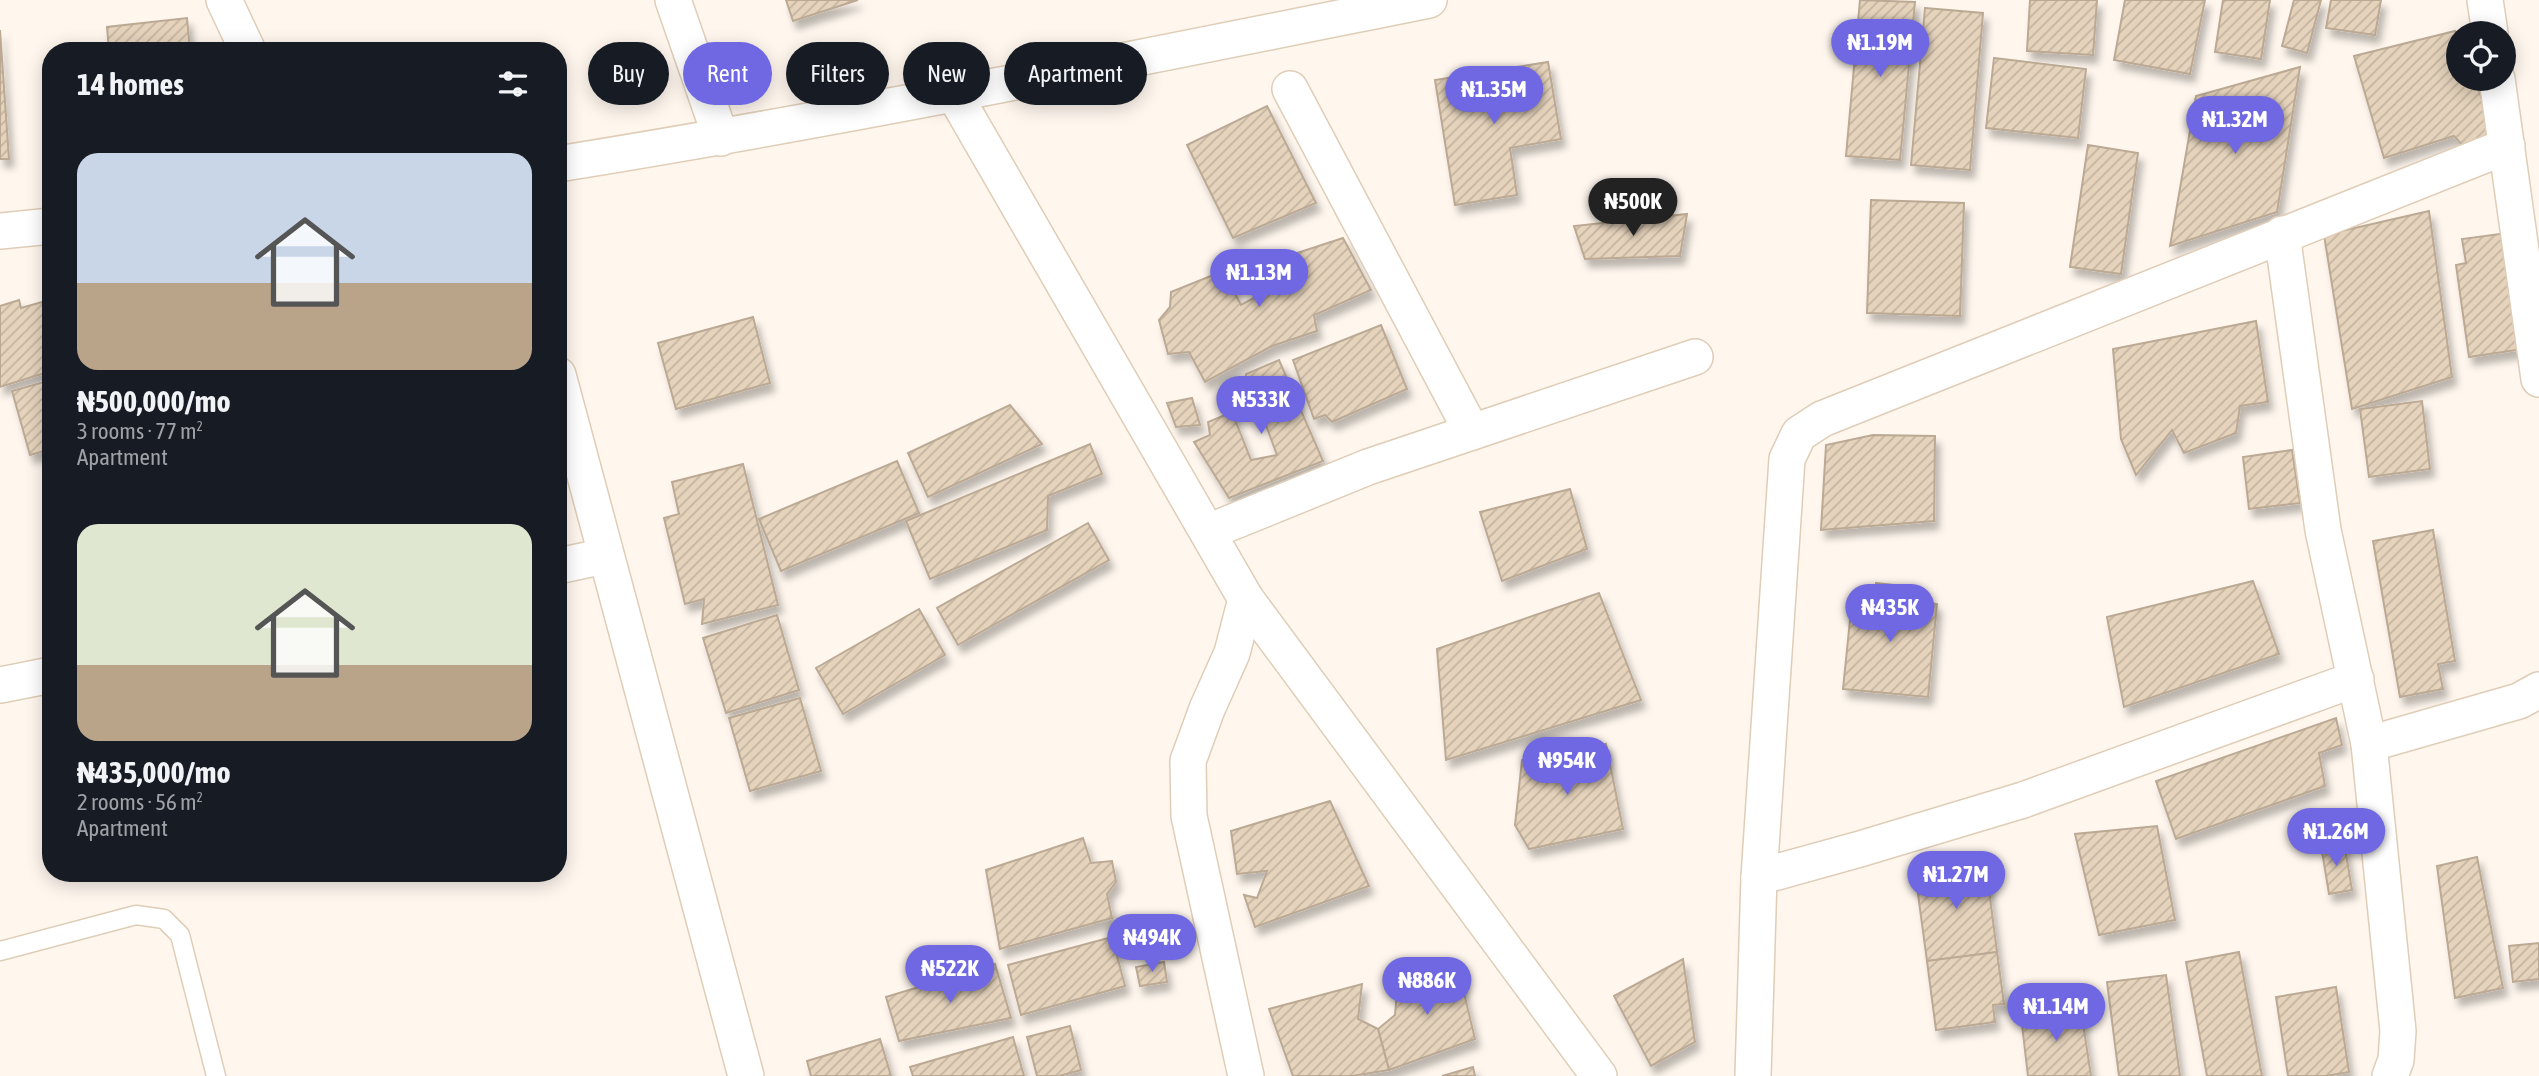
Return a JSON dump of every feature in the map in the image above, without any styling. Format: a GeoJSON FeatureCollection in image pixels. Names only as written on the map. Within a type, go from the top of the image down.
{"type":"FeatureCollection","features":[{"type":"Feature","properties":{"kind":"street"},"geometry":{"type":"LineString","coordinates":[[224,0],[244,42]]}},
{"type":"Feature","properties":{"kind":"street"},"geometry":{"type":"LineString","coordinates":[[673,0],[722,138]]}},
{"type":"Feature","properties":{"kind":"street"},"geometry":{"type":"LineString","coordinates":[[990,87],[1429,0]]}},
{"type":"Feature","properties":{"kind":"street"},"geometry":{"type":"LineString","coordinates":[[2485,0],[2488,21]]}},
{"type":"Feature","properties":{"kind":"street"},"geometry":{"type":"LineString","coordinates":[[1290,89],[1472,432]]}},
{"type":"Feature","properties":{"kind":"street"},"geometry":{"type":"LineString","coordinates":[[2499,91],[2539,379]]}},
{"type":"Feature","properties":{"kind":"street"},"geometry":{"type":"LineString","coordinates":[[567,163],[722,138],[903,104]]}},
{"type":"Feature","properties":{"kind":"street"},"geometry":{"type":"LineString","coordinates":[[960,105],[1246,599],[1599,1076]]}},
{"type":"Feature","properties":{"kind":"street"},"geometry":{"type":"LineString","coordinates":[[1753,1076],[1759,877],[1787,459],[1799,434],[1834,414],[2507,146]]}},
{"type":"Feature","properties":{"kind":"street"},"geometry":{"type":"LineString","coordinates":[[0,232],[42,227]]}},
{"type":"Feature","properties":{"kind":"street"},"geometry":{"type":"LineString","coordinates":[[2282,234],[2323,530],[2369,744],[2398,1031],[2396,1060],[2390,1076]]}},
{"type":"Feature","properties":{"kind":"street"},"geometry":{"type":"LineString","coordinates":[[1208,532],[1368,467],[1695,357]]}},
{"type":"Feature","properties":{"kind":"street"},"geometry":{"type":"LineString","coordinates":[[567,410],[746,1076]]}},
{"type":"Feature","properties":{"kind":"street"},"geometry":{"type":"LineString","coordinates":[[567,564],[605,556]]}},
{"type":"Feature","properties":{"kind":"street"},"geometry":{"type":"LineString","coordinates":[[1246,599],[1232,653],[1188,761],[1189,816],[1246,1076]]}},
{"type":"Feature","properties":{"kind":"street"},"geometry":{"type":"LineString","coordinates":[[0,685],[42,677]]}},
{"type":"Feature","properties":{"kind":"street"},"geometry":{"type":"LineString","coordinates":[[1759,877],[2023,800],[2356,679]]}},
{"type":"Feature","properties":{"kind":"street"},"geometry":{"type":"LineString","coordinates":[[2369,744],[2519,701],[2539,690]]}},
{"type":"Feature","properties":{"kind":"lane"},"geometry":{"type":"LineString","coordinates":[[0,951],[136,915],[164,919],[180,935],[216,1076]]}},
{"type":"Feature","properties":{"kind":"building"},"geometry":{"type":"Polygon","coordinates":[[[786,0],[858,0],[793,21],[786,0]]]}},
{"type":"Feature","properties":{"kind":"building"},"geometry":{"type":"Polygon","coordinates":[[[1860,0],[1915,2],[1900,160],[1846,156],[1860,0]]]}},
{"type":"Feature","properties":{"kind":"building"},"geometry":{"type":"Polygon","coordinates":[[[2030,0],[2097,0],[2093,55],[2027,51],[2030,0]]]}},
{"type":"Feature","properties":{"kind":"building"},"geometry":{"type":"Polygon","coordinates":[[[2125,0],[2205,0],[2190,74],[2114,60],[2125,0]]]}},
{"type":"Feature","properties":{"kind":"building"},"geometry":{"type":"Polygon","coordinates":[[[2223,0],[2270,0],[2261,59],[2215,52],[2223,0]]]}},
{"type":"Feature","properties":{"kind":"building"},"geometry":{"type":"Polygon","coordinates":[[[2294,0],[2321,0],[2307,53],[2282,46],[2294,0]]]}},
{"type":"Feature","properties":{"kind":"building"},"geometry":{"type":"Polygon","coordinates":[[[2331,0],[2381,0],[2375,35],[2326,28],[2331,0]]]}},
{"type":"Feature","properties":{"kind":"building"},"geometry":{"type":"Polygon","coordinates":[[[1925,8],[1983,13],[1970,170],[1911,165],[1925,8]]]}},
{"type":"Feature","properties":{"kind":"building"},"geometry":{"type":"Polygon","coordinates":[[[187,18],[189,42],[108,42],[107,27],[187,18]]]}},
{"type":"Feature","properties":{"kind":"building"},"geometry":{"type":"Polygon","coordinates":[[[0,30],[9,159],[0,159],[0,30]]]}},
{"type":"Feature","properties":{"kind":"building"},"geometry":{"type":"Polygon","coordinates":[[[2446,33],[2446,91],[2479,91],[2496,134],[2463,146],[2454,136],[2384,158],[2354,56],[2446,33]]]}},
{"type":"Feature","properties":{"kind":"building"},"geometry":{"type":"Polygon","coordinates":[[[1994,58],[2086,69],[2078,138],[1986,128],[1994,58]]]}},
{"type":"Feature","properties":{"kind":"building"},"geometry":{"type":"Polygon","coordinates":[[[1548,62],[1561,139],[1510,148],[1517,195],[1455,205],[1435,80],[1548,62]]]}},
{"type":"Feature","properties":{"kind":"building"},"geometry":{"type":"Polygon","coordinates":[[[2300,67],[2277,212],[2170,246],[2196,96],[2300,67]]]}},
{"type":"Feature","properties":{"kind":"building"},"geometry":{"type":"Polygon","coordinates":[[[1267,106],[1316,203],[1233,238],[1187,145],[1267,106]]]}},
{"type":"Feature","properties":{"kind":"building"},"geometry":{"type":"Polygon","coordinates":[[[2088,145],[2138,153],[2121,274],[2070,267],[2088,145]]]}},
{"type":"Feature","properties":{"kind":"building"},"geometry":{"type":"Polygon","coordinates":[[[1871,200],[1964,203],[1960,316],[1867,313],[1871,200]]]}},
{"type":"Feature","properties":{"kind":"building"},"geometry":{"type":"Polygon","coordinates":[[[2429,211],[2452,377],[2352,409],[2324,235],[2429,211]]]}},
{"type":"Feature","properties":{"kind":"building"},"geometry":{"type":"Polygon","coordinates":[[[1687,214],[1680,256],[1585,259],[1574,226],[1687,214]]]}},
{"type":"Feature","properties":{"kind":"building"},"geometry":{"type":"Polygon","coordinates":[[[2507,233],[2523,349],[2469,357],[2456,265],[2466,263],[2462,239],[2507,233]]]}},
{"type":"Feature","properties":{"kind":"building"},"geometry":{"type":"Polygon","coordinates":[[[1343,238],[1371,290],[1314,315],[1317,331],[1272,346],[1205,382],[1189,352],[1168,354],[1159,320],[1170,307],[1171,292],[1223,271],[1241,305],[1289,279],[1282,258],[1343,238]]]}},
{"type":"Feature","properties":{"kind":"building"},"geometry":{"type":"Polygon","coordinates":[[[19,300],[21,308],[42,302],[42,374],[0,387],[0,306],[19,300]]]}},
{"type":"Feature","properties":{"kind":"building"},"geometry":{"type":"Polygon","coordinates":[[[753,317],[770,383],[676,409],[658,343],[753,317]]]}},
{"type":"Feature","properties":{"kind":"building"},"geometry":{"type":"Polygon","coordinates":[[[2256,321],[2268,402],[2240,406],[2236,433],[2184,453],[2172,430],[2136,475],[2121,439],[2113,349],[2256,321]]]}},
{"type":"Feature","properties":{"kind":"building"},"geometry":{"type":"Polygon","coordinates":[[[1381,325],[1407,389],[1332,422],[1325,415],[1314,419],[1293,360],[1381,325]]]}},
{"type":"Feature","properties":{"kind":"building"},"geometry":{"type":"Polygon","coordinates":[[[1279,360],[1323,461],[1229,498],[1194,442],[1210,435],[1208,422],[1232,412],[1251,460],[1277,455],[1258,404],[1247,404],[1244,386],[1246,374],[1279,360]]]}},
{"type":"Feature","properties":{"kind":"building"},"geometry":{"type":"Polygon","coordinates":[[[42,383],[42,452],[30,455],[12,391],[42,383]]]}},
{"type":"Feature","properties":{"kind":"building"},"geometry":{"type":"Polygon","coordinates":[[[1192,398],[1200,425],[1176,427],[1167,403],[1192,398]]]}},
{"type":"Feature","properties":{"kind":"building"},"geometry":{"type":"Polygon","coordinates":[[[2422,401],[2430,469],[2369,477],[2360,409],[2422,401]]]}},
{"type":"Feature","properties":{"kind":"building"},"geometry":{"type":"Polygon","coordinates":[[[1010,405],[1042,444],[928,497],[908,453],[1010,405]]]}},
{"type":"Feature","properties":{"kind":"building"},"geometry":{"type":"Polygon","coordinates":[[[1873,435],[1935,436],[1934,521],[1821,530],[1826,445],[1873,435]]]}},
{"type":"Feature","properties":{"kind":"building"},"geometry":{"type":"Polygon","coordinates":[[[1090,444],[1102,474],[1048,496],[1047,530],[930,579],[906,521],[1090,444]]]}},
{"type":"Feature","properties":{"kind":"building"},"geometry":{"type":"Polygon","coordinates":[[[2292,450],[2300,503],[2249,509],[2243,457],[2292,450]]]}},
{"type":"Feature","properties":{"kind":"building"},"geometry":{"type":"Polygon","coordinates":[[[897,461],[919,513],[781,571],[759,519],[897,461]]]}},
{"type":"Feature","properties":{"kind":"building"},"geometry":{"type":"Polygon","coordinates":[[[743,464],[778,605],[702,624],[704,599],[685,604],[664,518],[679,514],[672,482],[743,464]]]}},
{"type":"Feature","properties":{"kind":"building"},"geometry":{"type":"Polygon","coordinates":[[[1570,489],[1587,549],[1502,581],[1480,512],[1570,489]]]}},
{"type":"Feature","properties":{"kind":"building"},"geometry":{"type":"Polygon","coordinates":[[[1088,523],[1109,560],[958,645],[937,608],[1088,523]]]}},
{"type":"Feature","properties":{"kind":"building"},"geometry":{"type":"Polygon","coordinates":[[[2433,530],[2455,661],[2438,664],[2443,689],[2400,697],[2373,541],[2433,530]]]}},
{"type":"Feature","properties":{"kind":"building"},"geometry":{"type":"Polygon","coordinates":[[[2253,581],[2279,654],[2124,707],[2107,617],[2253,581]]]}},
{"type":"Feature","properties":{"kind":"building"},"geometry":{"type":"Polygon","coordinates":[[[1876,583],[1902,586],[1907,600],[1937,604],[1928,697],[1843,689],[1852,600],[1874,603],[1876,583]]]}},
{"type":"Feature","properties":{"kind":"building"},"geometry":{"type":"Polygon","coordinates":[[[1599,593],[1641,700],[1446,760],[1437,649],[1599,593]]]}},
{"type":"Feature","properties":{"kind":"building"},"geometry":{"type":"Polygon","coordinates":[[[919,609],[945,655],[843,714],[816,668],[919,609]]]}},
{"type":"Feature","properties":{"kind":"building"},"geometry":{"type":"Polygon","coordinates":[[[777,615],[799,690],[726,713],[703,638],[777,615]]]}},
{"type":"Feature","properties":{"kind":"building"},"geometry":{"type":"Polygon","coordinates":[[[800,698],[821,771],[750,791],[729,718],[800,698]]]}},
{"type":"Feature","properties":{"kind":"building"},"geometry":{"type":"Polygon","coordinates":[[[2336,718],[2342,745],[2319,753],[2325,786],[2176,839],[2156,781],[2336,718]]]}},
{"type":"Feature","properties":{"kind":"building"},"geometry":{"type":"Polygon","coordinates":[[[1606,744],[1623,829],[1529,849],[1515,825],[1522,760],[1606,744]]]}},
{"type":"Feature","properties":{"kind":"building"},"geometry":{"type":"Polygon","coordinates":[[[1330,801],[1369,886],[1255,927],[1244,895],[1257,898],[1267,871],[1237,874],[1231,831],[1330,801]]]}},
{"type":"Feature","properties":{"kind":"building"},"geometry":{"type":"Polygon","coordinates":[[[2157,826],[2175,920],[2099,935],[2075,834],[2157,826]]]}},
{"type":"Feature","properties":{"kind":"building"},"geometry":{"type":"Polygon","coordinates":[[[1083,838],[1091,863],[1112,861],[1116,882],[1107,894],[1112,918],[1000,949],[986,870],[1083,838]]]}},
{"type":"Feature","properties":{"kind":"building"},"geometry":{"type":"Polygon","coordinates":[[[2344,842],[2352,890],[2329,894],[2321,845],[2344,842]]]}},
{"type":"Feature","properties":{"kind":"building"},"geometry":{"type":"Polygon","coordinates":[[[2477,857],[2503,988],[2455,998],[2437,866],[2477,857]]]}},
{"type":"Feature","properties":{"kind":"building"},"geometry":{"type":"Polygon","coordinates":[[[1985,859],[1997,952],[1927,961],[1915,872],[1985,859]]]}},
{"type":"Feature","properties":{"kind":"building"},"geometry":{"type":"Polygon","coordinates":[[[1112,937],[1125,986],[1021,1015],[1008,965],[1112,937]]]}},
{"type":"Feature","properties":{"kind":"building"},"geometry":{"type":"Polygon","coordinates":[[[2539,943],[2539,979],[2513,982],[2509,946],[2539,943]]]}},
{"type":"Feature","properties":{"kind":"building"},"geometry":{"type":"Polygon","coordinates":[[[1997,952],[2004,1004],[1993,1005],[1995,1022],[1936,1030],[1927,961],[1997,952]]]}},
{"type":"Feature","properties":{"kind":"building"},"geometry":{"type":"Polygon","coordinates":[[[2239,952],[2262,1076],[2207,1076],[2186,962],[2239,952]]]}},
{"type":"Feature","properties":{"kind":"building"},"geometry":{"type":"Polygon","coordinates":[[[1683,959],[1695,1042],[1651,1066],[1614,996],[1683,959]]]}},
{"type":"Feature","properties":{"kind":"building"},"geometry":{"type":"Polygon","coordinates":[[[1164,962],[1167,982],[1140,986],[1136,967],[1164,962]]]}},
{"type":"Feature","properties":{"kind":"building"},"geometry":{"type":"Polygon","coordinates":[[[995,964],[1011,1018],[899,1041],[886,997],[995,964]]]}},
{"type":"Feature","properties":{"kind":"building"},"geometry":{"type":"Polygon","coordinates":[[[1457,964],[1475,1039],[1389,1070],[1378,1029],[1395,1015],[1398,980],[1457,964]]]}},
{"type":"Feature","properties":{"kind":"building"},"geometry":{"type":"Polygon","coordinates":[[[2166,975],[2180,1076],[2119,1076],[2107,982],[2166,975]]]}},
{"type":"Feature","properties":{"kind":"building"},"geometry":{"type":"Polygon","coordinates":[[[1362,984],[1358,1019],[1378,1029],[1389,1070],[1352,1076],[1293,1076],[1269,1009],[1362,984]]]}},
{"type":"Feature","properties":{"kind":"building"},"geometry":{"type":"Polygon","coordinates":[[[2336,987],[2349,1072],[2326,1076],[2288,1076],[2276,997],[2336,987]]]}},
{"type":"Feature","properties":{"kind":"building"},"geometry":{"type":"Polygon","coordinates":[[[2080,1003],[2091,1076],[2028,1076],[2021,1016],[2080,1003]]]}},
{"type":"Feature","properties":{"kind":"building"},"geometry":{"type":"Polygon","coordinates":[[[1070,1026],[1081,1070],[1059,1076],[1037,1076],[1027,1037],[1070,1026]]]}},
{"type":"Feature","properties":{"kind":"building"},"geometry":{"type":"Polygon","coordinates":[[[1013,1037],[1024,1076],[913,1076],[910,1067],[1013,1037]]]}},
{"type":"Feature","properties":{"kind":"building"},"geometry":{"type":"Polygon","coordinates":[[[880,1039],[891,1076],[811,1076],[807,1061],[880,1039]]]}},
{"type":"Feature","properties":{"kind":"building"},"geometry":{"type":"Polygon","coordinates":[[[1473,1067],[1475,1076],[1442,1076],[1473,1067]]]}}]}
